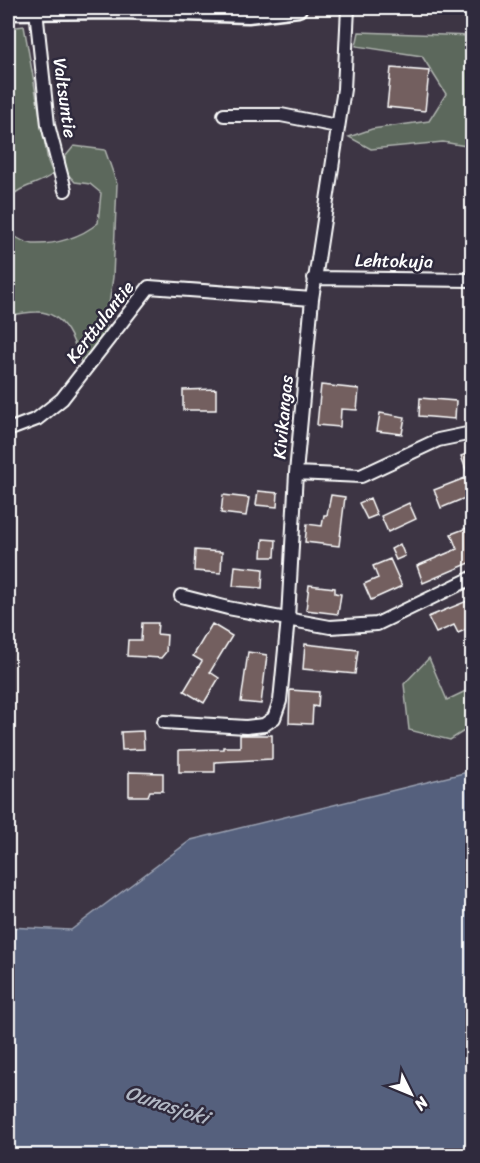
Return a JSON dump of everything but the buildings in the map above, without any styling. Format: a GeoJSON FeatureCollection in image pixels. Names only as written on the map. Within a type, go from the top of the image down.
{"type":"FeatureCollection","features":[{"type":"Feature","properties":{"kind":"main road"},"geometry":{"type":"LineString","coordinates":[[8,11],[248,14],[298,8]]}},
{"type":"Feature","properties":{"kind":"street","name":"Kivikangas"},"geometry":{"type":"LineString","coordinates":[[164,722],[246,727],[264,725],[274,718],[280,701],[288,618],[296,473],[314,278],[344,89],[348,8]]}},
{"type":"Feature","properties":{"kind":"street","name":"Valtsuntie"},"geometry":{"type":"LineString","coordinates":[[36,10],[48,125],[65,190]]}},
{"type":"Feature","properties":{"kind":"street"},"geometry":{"type":"LineString","coordinates":[[224,116],[281,115],[338,126]]}},
{"type":"Feature","properties":{"kind":"street","name":"Lehtokuja"},"geometry":{"type":"LineString","coordinates":[[314,278],[472,280]]}},
{"type":"Feature","properties":{"kind":"street","name":"Kerttulantie"},"geometry":{"type":"LineString","coordinates":[[8,430],[37,419],[62,399],[149,287],[312,299]]}},
{"type":"Feature","properties":{"kind":"street"},"geometry":{"type":"LineString","coordinates":[[296,473],[361,476],[438,440],[472,433]]}},
{"type":"Feature","properties":{"kind":"street"},"geometry":{"type":"LineString","coordinates":[[181,596],[228,608],[330,627],[377,624],[472,578]]}},
{"type":"Feature","properties":{"kind":"green space"},"geometry":{"type":"Polygon","coordinates":[[[24,26],[48,161],[53,174],[18,191],[8,199],[8,28],[24,26]]]}},
{"type":"Feature","properties":{"kind":"green space"},"geometry":{"type":"Polygon","coordinates":[[[359,32],[472,36],[472,147],[443,142],[371,149],[349,137],[372,129],[429,121],[446,94],[422,56],[356,46],[359,32]]]}},
{"type":"Feature","properties":{"kind":"green space"},"geometry":{"type":"Polygon","coordinates":[[[74,146],[105,150],[117,184],[113,277],[103,346],[82,367],[73,339],[68,330],[55,317],[37,312],[8,316],[8,232],[20,240],[42,244],[76,236],[98,223],[101,193],[90,184],[75,182],[65,171],[65,157],[74,146]]]}},
{"type":"Feature","properties":{"kind":"green space"},"geometry":{"type":"Polygon","coordinates":[[[429,658],[447,700],[472,688],[472,726],[450,740],[409,730],[404,684],[429,658]]]}},
{"type":"Feature","properties":{"kind":"water","name":"Ounasjoki"},"geometry":{"type":"Polygon","coordinates":[[[472,771],[472,1155],[8,1155],[8,927],[71,930],[191,840],[472,771]]]}}]}
